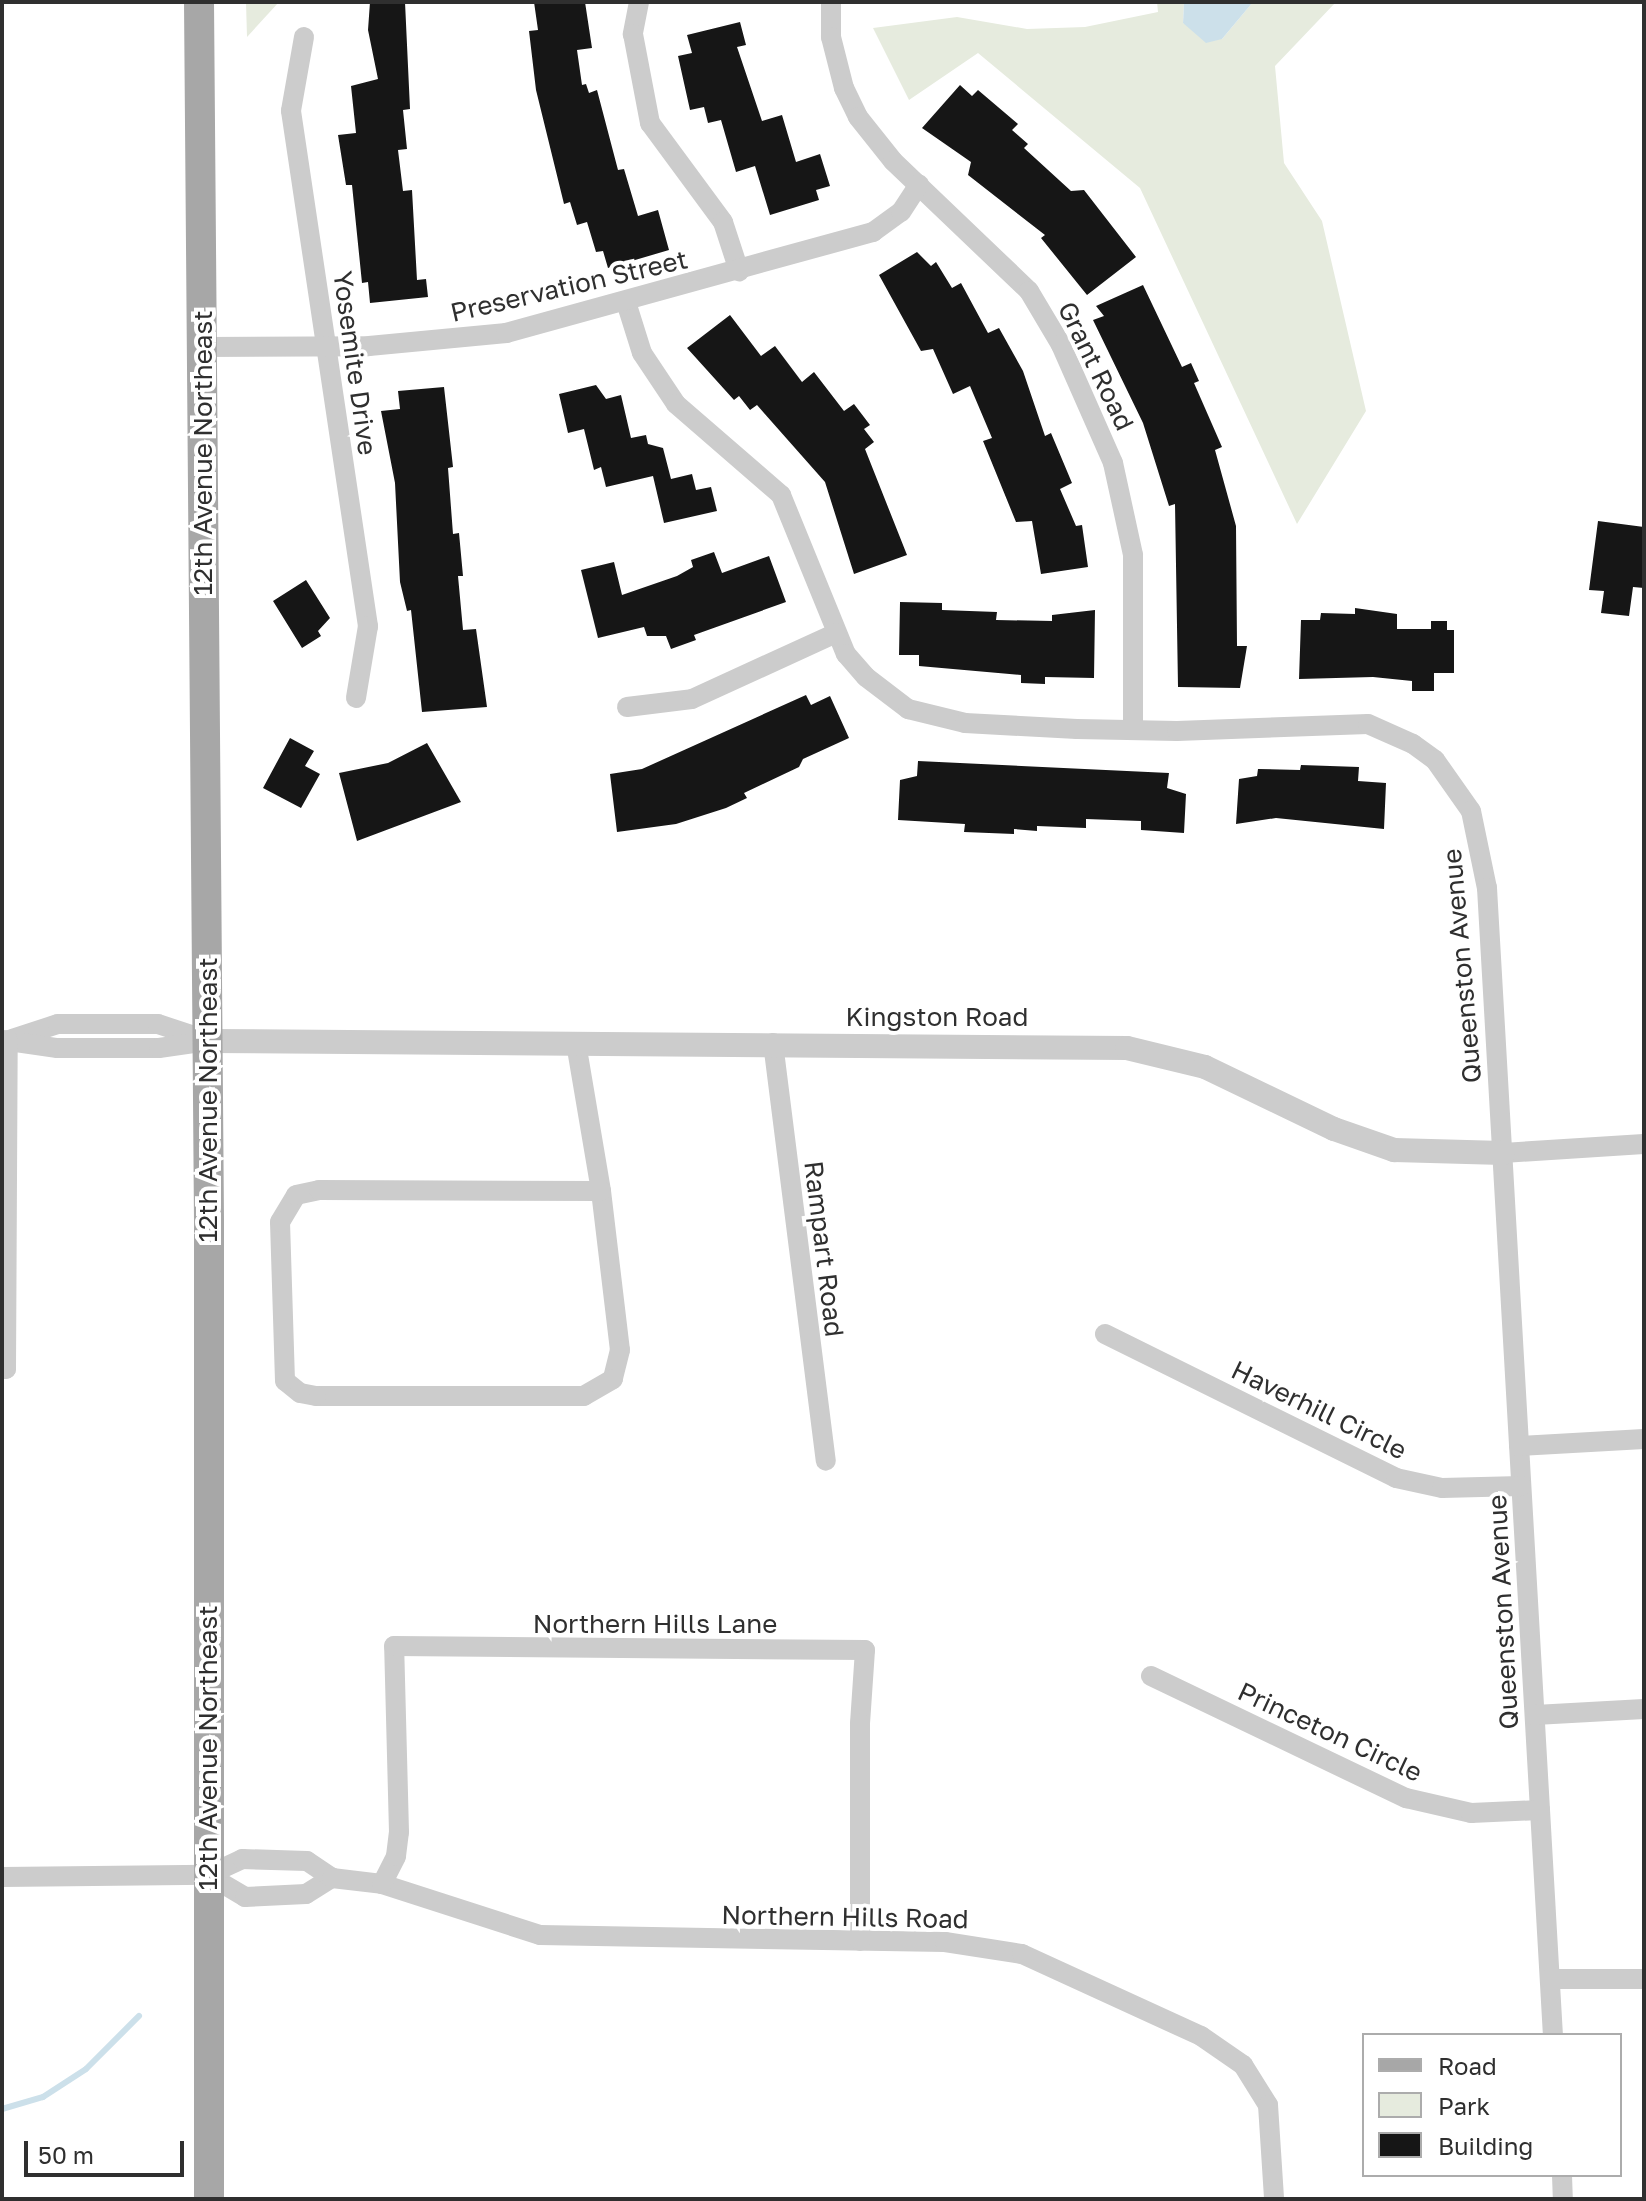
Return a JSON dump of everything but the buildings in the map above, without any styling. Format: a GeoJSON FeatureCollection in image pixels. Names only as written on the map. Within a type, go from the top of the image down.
{"type":"FeatureCollection","features":[{"type":"Feature","properties":{"kind":"main road","name":"12th Avenue Northeast"},"geometry":{"type":"LineString","coordinates":[[199,2],[208,1041],[209,2199]]}},
{"type":"Feature","properties":{"kind":"street"},"geometry":{"type":"LineString","coordinates":[[639,2],[633,34],[650,123],[723,222],[739,271]]}},
{"type":"Feature","properties":{"kind":"street","name":"Grant Road"},"geometry":{"type":"LineString","coordinates":[[831,2],[831,37],[858,117],[919,184],[1029,291],[1061,345],[1113,463],[1133,555],[1133,730]]}},
{"type":"Feature","properties":{"kind":"street","name":"Yosemite Drive"},"geometry":{"type":"LineString","coordinates":[[304,37],[291,111],[368,626],[356,698]]}},
{"type":"Feature","properties":{"kind":"street","name":"Preservation Street"},"geometry":{"type":"LineString","coordinates":[[203,347],[326,347],[454,342],[626,302],[873,232],[901,212],[919,184]]}},
{"type":"Feature","properties":{"kind":"street","name":"Queenston Avenue"},"geometry":{"type":"LineString","coordinates":[[626,302],[642,353],[676,404],[781,495],[846,654],[886,695],[933,718],[1133,730],[1368,724],[1413,744],[1435,760],[1471,811],[1484,860],[1553,2033]]}},
{"type":"Feature","properties":{"kind":"street"},"geometry":{"type":"LineString","coordinates":[[627,707],[692,699],[836,633]]}},
{"type":"Feature","properties":{"kind":"street"},"geometry":{"type":"LineString","coordinates":[[2,1369],[6,1369],[5,1040],[58,1024],[158,1024],[208,1041]]}},
{"type":"Feature","properties":{"kind":"street","name":"Kingston Road"},"geometry":{"type":"LineString","coordinates":[[208,1041],[1086,1045],[1162,1053],[1205,1067],[1369,1143],[1429,1155],[1644,1144]]}},
{"type":"Feature","properties":{"kind":"street"},"geometry":{"type":"LineString","coordinates":[[576,1043],[601,1191],[620,1350],[613,1379],[595,1393],[316,1396],[300,1393],[285,1381],[280,1222],[296,1195],[319,1190],[601,1191]]}},
{"type":"Feature","properties":{"kind":"street","name":"Rampart Road"},"geometry":{"type":"LineString","coordinates":[[773,1043],[826,1461]]}},
{"type":"Feature","properties":{"kind":"street","name":"Haverhill Circle"},"geometry":{"type":"LineString","coordinates":[[1105,1334],[1408,1482],[1442,1488],[1521,1486]]}},
{"type":"Feature","properties":{"kind":"street"},"geometry":{"type":"LineString","coordinates":[[1519,1446],[1644,1439]]}},
{"type":"Feature","properties":{"kind":"street","name":"Northern Hills Lane"},"geometry":{"type":"LineString","coordinates":[[382,1884],[396,1856],[399,1832],[394,1646],[865,1650],[860,1941]]}},
{"type":"Feature","properties":{"kind":"street","name":"Princeton Circle"},"geometry":{"type":"LineString","coordinates":[[1151,1676],[1406,1798],[1471,1813],[1540,1810]]}},
{"type":"Feature","properties":{"kind":"street"},"geometry":{"type":"LineString","coordinates":[[1535,1715],[1644,1709]]}},
{"type":"Feature","properties":{"kind":"street","name":"Northern Hills Road"},"geometry":{"type":"LineString","coordinates":[[208,1875],[242,1859],[307,1861],[332,1878],[382,1884],[540,1935],[945,1942],[1022,1954],[1224,2051],[1253,2075],[1268,2105],[1274,2199]]}},
{"type":"Feature","properties":{"kind":"street"},"geometry":{"type":"LineString","coordinates":[[2,1877],[208,1875],[245,1897],[306,1894],[332,1878]]}},
{"type":"Feature","properties":{"kind":"street"},"geometry":{"type":"LineString","coordinates":[[1550,1979],[1644,1979]]}},
{"type":"Feature","properties":{"kind":"street"},"geometry":{"type":"LineString","coordinates":[[1562,2177],[1563,2199]]}},
{"type":"Feature","properties":{"kind":"green space"},"geometry":{"type":"Polygon","coordinates":[[[246,2],[279,2],[247,37],[246,2]]]}},
{"type":"Feature","properties":{"kind":"green space"},"geometry":{"type":"Polygon","coordinates":[[[1157,2],[1184,2],[1183,23],[1222,39],[1253,2],[1336,2],[1275,66],[1284,163],[1322,221],[1366,411],[1297,524],[1140,188],[978,53],[909,100],[873,28],[957,17],[1027,29],[1085,27],[1158,12],[1157,2]]]}},
{"type":"Feature","properties":{"kind":"water"},"geometry":{"type":"Polygon","coordinates":[[[1184,2],[1253,2],[1222,39],[1206,43],[1183,23],[1184,2]]]}},
{"type":"Feature","properties":{"kind":"waterway"},"geometry":{"type":"LineString","coordinates":[[2,2109],[43,2097],[86,2069],[139,2016]]}}]}
